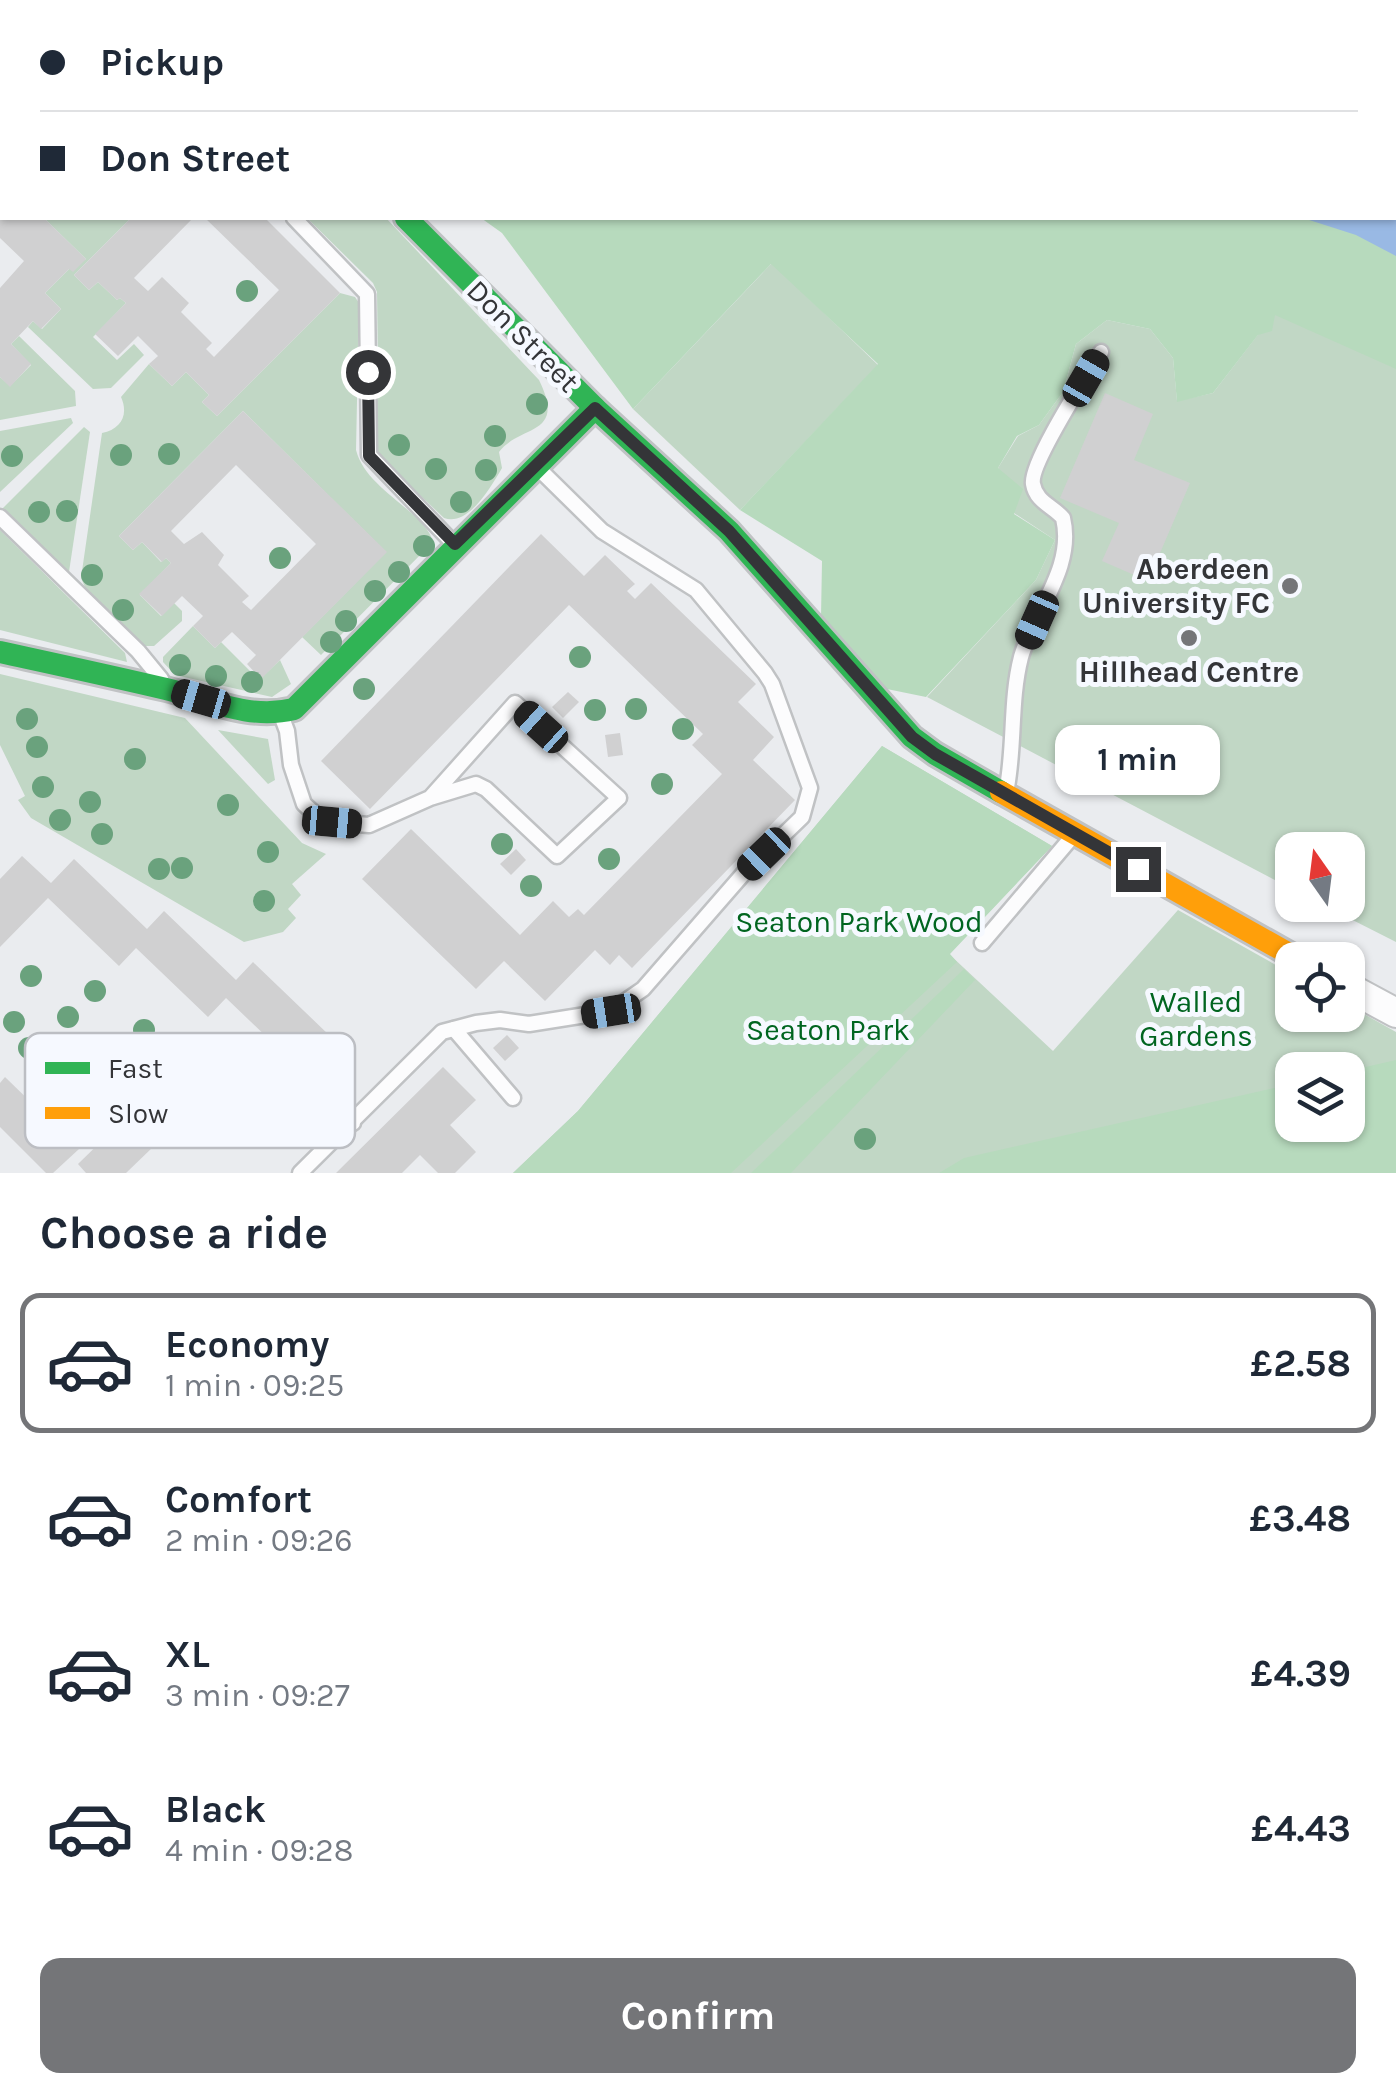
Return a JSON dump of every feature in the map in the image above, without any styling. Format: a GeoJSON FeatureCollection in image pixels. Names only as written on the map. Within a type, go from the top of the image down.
{"type":"FeatureCollection","features":[{"type":"Feature","properties":{"kind":"street","name":"Don Street"},"geometry":{"type":"LineString","coordinates":[[408,220],[595,408],[729,531],[912,737],[935,754],[1275,946]]}},
{"type":"Feature","properties":{"kind":"street"},"geometry":{"type":"LineString","coordinates":[[0,652],[232,708],[280,714],[294,709],[595,408]]}},
{"type":"Feature","properties":{"kind":"street"},"geometry":{"type":"LineString","coordinates":[[1365,996],[1396,1014]]}},
{"type":"Feature","properties":{"kind":"lane"},"geometry":{"type":"LineString","coordinates":[[296,220],[367,294],[369,456],[455,544]]}},
{"type":"Feature","properties":{"kind":"lane"},"geometry":{"type":"LineString","coordinates":[[1006,793],[1013,756],[1011,712],[1022,653],[1052,588],[1067,542],[1063,518],[1037,497],[1033,476],[1101,352]]}},
{"type":"Feature","properties":{"kind":"lane"},"geometry":{"type":"LineString","coordinates":[[355,1120],[442,1032],[476,1022],[530,1024],[611,1011],[644,989],[744,873],[802,817],[810,788],[772,684],[720,616],[684,582],[602,531],[562,496],[536,466]]}},
{"type":"Feature","properties":{"kind":"lane"},"geometry":{"type":"LineString","coordinates":[[0,517],[138,650],[170,690]]}},
{"type":"Feature","properties":{"kind":"lane"},"geometry":{"type":"LineString","coordinates":[[280,714],[304,804],[316,816],[332,822],[369,825],[430,798],[476,784],[557,856],[619,798],[515,703],[430,798]]}},
{"type":"Feature","properties":{"kind":"lane"},"geometry":{"type":"LineString","coordinates":[[982,943],[1076,832]]}},
{"type":"Feature","properties":{"kind":"lane"},"geometry":{"type":"LineString","coordinates":[[454,1029],[513,1098]]}},
{"type":"Feature","properties":{"kind":"lane"},"geometry":{"type":"LineString","coordinates":[[300,1173],[326,1148]]}},
{"type":"Feature","properties":{"kind":"green space"},"geometry":{"type":"Polygon","coordinates":[[[46,220],[129,220],[74,275],[89,290],[98,282],[126,303],[93,337],[117,360],[134,344],[144,355],[111,388],[93,389],[28,327],[33,321],[42,329],[61,309],[45,293],[69,269],[86,259],[46,220]]]}},
{"type":"Feature","properties":{"kind":"green space"},"geometry":{"type":"Polygon","coordinates":[[[309,220],[388,220],[539,380],[546,398],[548,411],[544,420],[499,452],[502,468],[478,504],[462,517],[444,518],[378,455],[374,443],[377,292],[373,283],[309,220]]]}},
{"type":"Feature","properties":{"kind":"green space"},"geometry":{"type":"Polygon","coordinates":[[[484,220],[1363,220],[1396,236],[1396,369],[1275,315],[1272,331],[1258,335],[1213,393],[1177,402],[1173,358],[1150,329],[1107,320],[1076,344],[1063,392],[1039,425],[1017,436],[998,468],[1023,489],[1014,514],[1055,540],[1036,580],[926,697],[882,688],[821,617],[822,561],[740,510],[878,364],[771,264],[633,409],[502,233],[484,220]]]}},
{"type":"Feature","properties":{"kind":"green space","name":"Hillhead Centre"},"geometry":{"type":"Polygon","coordinates":[[[1396,220],[1396,942],[1357,922],[1365,922],[1365,832],[1275,832],[1275,880],[927,697],[1036,580],[1055,540],[1014,513],[998,468],[1018,436],[1039,425],[1063,392],[1076,344],[1107,320],[1150,329],[1173,358],[1177,401],[1213,393],[1274,314],[1396,220]]]}},
{"type":"Feature","properties":{"kind":"green space"},"geometry":{"type":"Polygon","coordinates":[[[772,263],[878,365],[740,510],[633,409],[772,263]]]}},
{"type":"Feature","properties":{"kind":"green space"},"geometry":{"type":"Polygon","coordinates":[[[340,293],[355,297],[359,303],[356,450],[371,477],[419,521],[433,542],[321,655],[302,637],[386,552],[243,411],[119,536],[133,550],[142,542],[161,562],[166,558],[171,563],[140,595],[161,616],[174,603],[182,611],[182,621],[154,646],[144,646],[88,594],[81,578],[102,433],[122,420],[121,397],[149,364],[172,386],[186,372],[209,395],[202,402],[217,416],[340,293]]]}},
{"type":"Feature","properties":{"kind":"green space"},"geometry":{"type":"Polygon","coordinates":[[[19,336],[75,391],[76,406],[0,420],[0,377],[10,386],[31,365],[11,344],[19,336]]]}},
{"type":"Feature","properties":{"kind":"green space"},"geometry":{"type":"Polygon","coordinates":[[[71,418],[73,423],[0,492],[0,431],[71,418]]]}},
{"type":"Feature","properties":{"kind":"green space"},"geometry":{"type":"Polygon","coordinates":[[[84,427],[90,432],[66,573],[2,509],[84,427]]]}},
{"type":"Feature","properties":{"kind":"green space"},"geometry":{"type":"Polygon","coordinates":[[[0,530],[125,653],[127,662],[0,630],[0,530]]]}},
{"type":"Feature","properties":{"kind":"green space"},"geometry":{"type":"Polygon","coordinates":[[[193,626],[215,648],[221,642],[259,680],[280,660],[291,684],[272,697],[175,675],[163,657],[193,626]]]}},
{"type":"Feature","properties":{"kind":"green space"},"geometry":{"type":"Polygon","coordinates":[[[0,674],[185,718],[302,843],[326,854],[292,884],[301,895],[288,909],[296,918],[283,932],[244,942],[31,818],[18,800],[25,796],[0,745],[0,674]]]}},
{"type":"Feature","properties":{"kind":"green space"},"geometry":{"type":"Polygon","coordinates":[[[218,730],[268,739],[275,780],[268,784],[218,730]]]}},
{"type":"Feature","properties":{"kind":"green space","name":"Seaton Park"},"geometry":{"type":"Polygon","coordinates":[[[882,746],[1052,846],[949,954],[1053,1051],[1178,910],[1275,964],[1275,1032],[1365,1032],[1365,1015],[1396,1032],[1396,1173],[513,1173],[578,1111],[882,746]]]}},
{"type":"Feature","properties":{"kind":"green space","name":"Seaton Park Wood"},"geometry":{"type":"Polygon","coordinates":[[[882,746],[1052,846],[950,954],[957,962],[731,1173],[513,1173],[578,1111],[882,746]]]}},
{"type":"Feature","properties":{"kind":"green space"},"geometry":{"type":"Polygon","coordinates":[[[964,969],[975,980],[791,1173],[751,1173],[964,969]]]}},
{"type":"Feature","properties":{"kind":"green space"},"geometry":{"type":"Polygon","coordinates":[[[1396,1060],[1396,1173],[939,1173],[964,1158],[1275,1088],[1275,1142],[1365,1142],[1365,1067],[1396,1060]]]}},
{"type":"Feature","properties":{"kind":"water"},"geometry":{"type":"Polygon","coordinates":[[[1309,220],[1396,220],[1396,256],[1356,235],[1309,220]]]}},
{"type":"Feature","properties":{"kind":"building"},"geometry":{"type":"Polygon","coordinates":[[[0,220],[46,220],[86,259],[73,272],[69,269],[45,293],[61,309],[41,329],[33,321],[11,344],[31,364],[10,387],[0,377],[0,288],[24,261],[0,238],[0,220]]]}},
{"type":"Feature","properties":{"kind":"building"},"geometry":{"type":"Polygon","coordinates":[[[129,220],[191,220],[134,278],[148,291],[162,277],[189,303],[181,312],[212,343],[206,349],[214,357],[279,290],[207,220],[267,220],[340,293],[217,416],[202,402],[209,395],[186,372],[172,386],[149,364],[158,356],[138,336],[118,356],[95,334],[126,303],[98,282],[89,290],[74,275],[129,220]]]}},
{"type":"Feature","properties":{"kind":"building"},"geometry":{"type":"Polygon","coordinates":[[[1105,393],[1153,414],[1134,460],[1190,483],[1148,581],[1102,561],[1119,523],[1060,498],[1105,393]]]}},
{"type":"Feature","properties":{"kind":"building"},"geometry":{"type":"Polygon","coordinates":[[[243,411],[387,552],[261,679],[247,664],[256,655],[232,632],[215,648],[193,626],[203,616],[182,596],[162,616],[139,594],[171,563],[166,558],[162,562],[142,542],[133,550],[119,536],[243,411]],[[236,465],[171,531],[184,544],[202,532],[224,555],[218,565],[249,596],[242,602],[251,610],[316,544],[236,465]]]}},
{"type":"Feature","properties":{"kind":"building"},"geometry":{"type":"Polygon","coordinates":[[[541,534],[584,576],[605,555],[635,584],[627,591],[635,599],[651,583],[756,684],[738,702],[774,737],[753,760],[795,800],[632,968],[619,955],[610,965],[595,950],[545,1001],[504,961],[476,989],[362,879],[411,829],[520,935],[553,901],[569,917],[578,909],[584,915],[722,774],[692,745],[703,734],[569,605],[370,809],[321,761],[541,534]]]}},
{"type":"Feature","properties":{"kind":"building"},"geometry":{"type":"Polygon","coordinates":[[[568,692],[579,702],[563,718],[552,707],[568,692]]]}},
{"type":"Feature","properties":{"kind":"building"},"geometry":{"type":"Polygon","coordinates":[[[620,733],[623,755],[608,757],[605,735],[620,733]]]}},
{"type":"Feature","properties":{"kind":"building"},"geometry":{"type":"Polygon","coordinates":[[[516,849],[526,860],[511,875],[500,864],[516,849]]]}},
{"type":"Feature","properties":{"kind":"building"},"geometry":{"type":"Polygon","coordinates":[[[22,856],[51,883],[74,859],[147,929],[164,911],[236,980],[253,962],[327,1033],[263,1033],[226,998],[208,1017],[136,948],[119,966],[48,898],[0,947],[0,879],[22,856]]]}},
{"type":"Feature","properties":{"kind":"building"},"geometry":{"type":"Polygon","coordinates":[[[507,1035],[519,1048],[505,1061],[493,1048],[507,1035]]]}},
{"type":"Feature","properties":{"kind":"building"},"geometry":{"type":"Polygon","coordinates":[[[443,1067],[476,1100],[450,1125],[476,1152],[455,1173],[438,1173],[420,1155],[402,1173],[336,1173],[443,1067]]]}},
{"type":"Feature","properties":{"kind":"building"},"geometry":{"type":"Polygon","coordinates":[[[5,1077],[25,1096],[25,1148],[79,1149],[53,1173],[46,1173],[0,1127],[0,1083],[5,1077]]]}},
{"type":"Feature","properties":{"kind":"building"},"geometry":{"type":"Polygon","coordinates":[[[94,1148],[152,1148],[126,1173],[86,1173],[78,1164],[94,1148]]]}},
{"type":"Feature","properties":{"kind":"traffic: fast"},"geometry":{"type":"LineString","coordinates":[[408,220],[595,408],[729,531],[912,737],[1001,792]]}},
{"type":"Feature","properties":{"kind":"traffic: fast"},"geometry":{"type":"LineString","coordinates":[[0,652],[245,710],[294,709],[595,408]]}},
{"type":"Feature","properties":{"kind":"traffic: slow"},"geometry":{"type":"LineString","coordinates":[[1001,792],[1275,946]]}},
{"type":"Feature","properties":{"kind":"place","name":"Aberdeen University FC"},"geometry":{"type":"Point","coordinates":[1290,586]}},
{"type":"Feature","properties":{"kind":"place","name":"Hillhead Centre"},"geometry":{"type":"Point","coordinates":[1189,638]}},
{"type":"Feature","properties":{"kind":"route"},"geometry":{"type":"LineString","coordinates":[[368,372],[369,456],[455,544],[595,408],[729,531],[912,737],[935,754],[1138,869]]}},
{"type":"Feature","properties":{"kind":"park label","name":"Walled Gardens"},"geometry":{"type":"Point","coordinates":[1196,1019]}}]}
